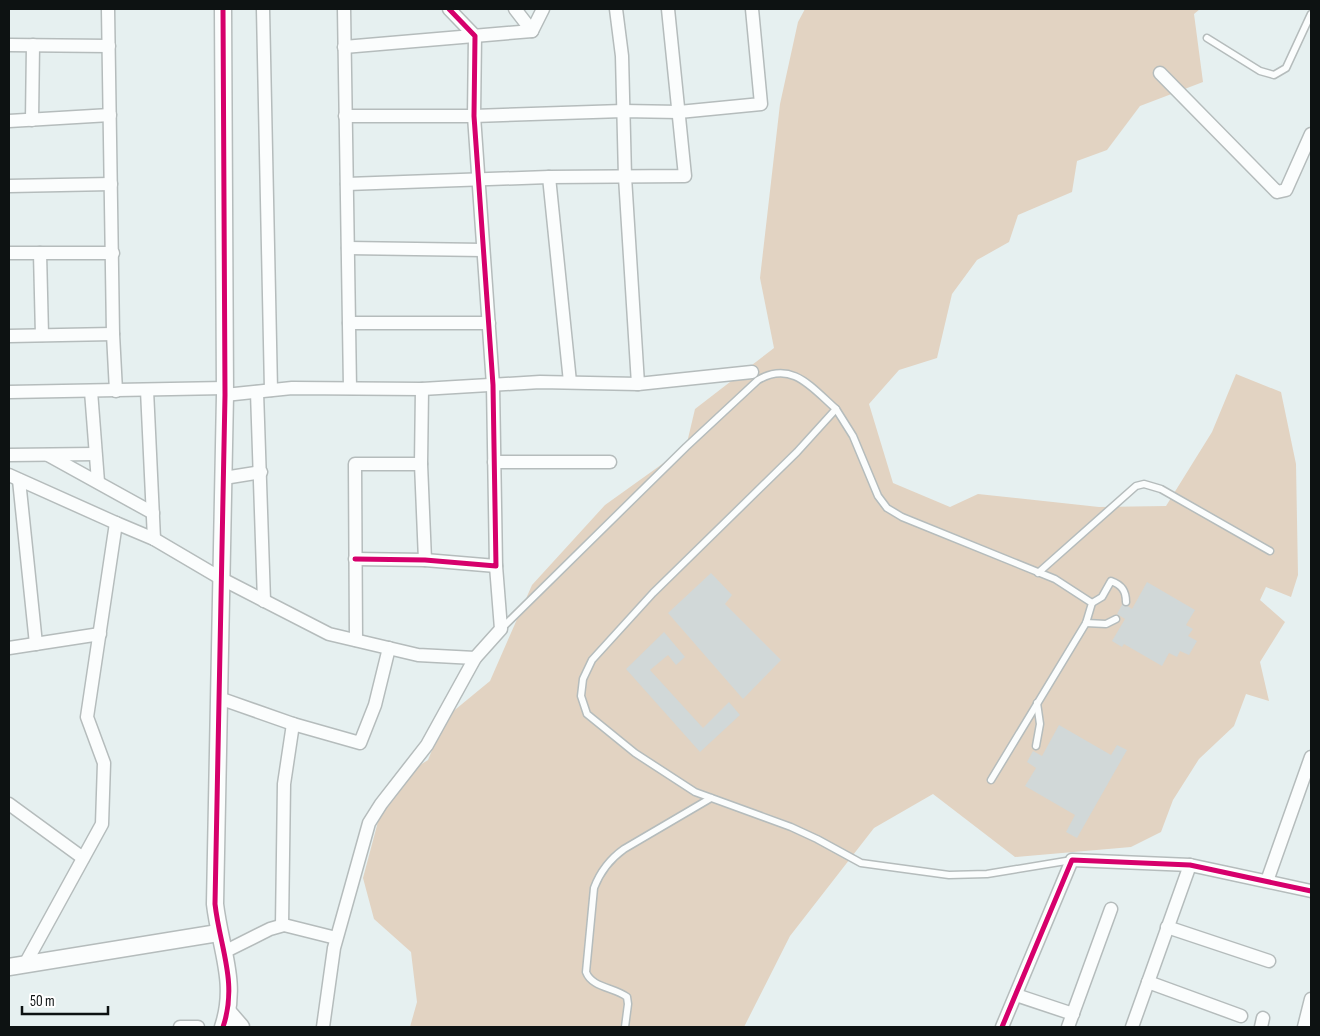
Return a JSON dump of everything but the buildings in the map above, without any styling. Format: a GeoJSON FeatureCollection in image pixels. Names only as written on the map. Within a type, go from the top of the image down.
{"type":"FeatureCollection","features":[{"type":"Feature","properties":{"kind":"street"},"geometry":{"type":"LineString","coordinates":[[108,9],[113,334],[116,391]]}},
{"type":"Feature","properties":{"kind":"street"},"geometry":{"type":"LineString","coordinates":[[223,9],[225,392],[215,904],[218,933],[229,975],[225,1020],[241,1027]]}},
{"type":"Feature","properties":{"kind":"street"},"geometry":{"type":"LineString","coordinates":[[263,9],[271,390]]}},
{"type":"Feature","properties":{"kind":"street"},"geometry":{"type":"LineString","coordinates":[[344,9],[350,388]]}},
{"type":"Feature","properties":{"kind":"street"},"geometry":{"type":"LineString","coordinates":[[323,1027],[336,938],[365,836],[374,815],[427,745],[475,658],[501,629],[496,566],[493,385],[474,116],[475,36],[450,9]]}},
{"type":"Feature","properties":{"kind":"street"},"geometry":{"type":"LineString","coordinates":[[515,9],[532,31]]}},
{"type":"Feature","properties":{"kind":"street"},"geometry":{"type":"LineString","coordinates":[[532,31],[543,9]]}},
{"type":"Feature","properties":{"kind":"street"},"geometry":{"type":"LineString","coordinates":[[616,9],[622,56],[625,177],[638,384]]}},
{"type":"Feature","properties":{"kind":"street"},"geometry":{"type":"LineString","coordinates":[[347,184],[549,177],[685,176],[668,9]]}},
{"type":"Feature","properties":{"kind":"street"},"geometry":{"type":"LineString","coordinates":[[345,116],[474,116],[623,111],[679,112],[760,104],[752,9]]}},
{"type":"Feature","properties":{"kind":"street"},"geometry":{"type":"LineString","coordinates":[[344,47],[532,31]]}},
{"type":"Feature","properties":{"kind":"street"},"geometry":{"type":"LineString","coordinates":[[9,45],[109,46]]}},
{"type":"Feature","properties":{"kind":"street"},"geometry":{"type":"LineString","coordinates":[[32,120],[33,45]]}},
{"type":"Feature","properties":{"kind":"street"},"geometry":{"type":"LineString","coordinates":[[1160,73],[1277,192],[1286,190],[1311,134]]}},
{"type":"Feature","properties":{"kind":"street"},"geometry":{"type":"LineString","coordinates":[[9,121],[110,115]]}},
{"type":"Feature","properties":{"kind":"street"},"geometry":{"type":"LineString","coordinates":[[549,177],[570,382]]}},
{"type":"Feature","properties":{"kind":"street"},"geometry":{"type":"LineString","coordinates":[[9,186],[111,184]]}},
{"type":"Feature","properties":{"kind":"street"},"geometry":{"type":"LineString","coordinates":[[348,248],[483,250]]}},
{"type":"Feature","properties":{"kind":"street"},"geometry":{"type":"LineString","coordinates":[[9,253],[113,252]]}},
{"type":"Feature","properties":{"kind":"street"},"geometry":{"type":"LineString","coordinates":[[40,253],[42,335]]}},
{"type":"Feature","properties":{"kind":"street"},"geometry":{"type":"LineString","coordinates":[[349,323],[489,323]]}},
{"type":"Feature","properties":{"kind":"street"},"geometry":{"type":"LineString","coordinates":[[9,336],[113,334]]}},
{"type":"Feature","properties":{"kind":"street"},"geometry":{"type":"LineString","coordinates":[[9,392],[146,390],[257,392],[292,388],[422,389],[570,382],[638,384],[752,372]]}},
{"type":"Feature","properties":{"kind":"street"},"geometry":{"type":"LineString","coordinates":[[422,389],[424,560]]}},
{"type":"Feature","properties":{"kind":"street"},"geometry":{"type":"LineString","coordinates":[[146,390],[154,539]]}},
{"type":"Feature","properties":{"kind":"street"},"geometry":{"type":"LineString","coordinates":[[91,391],[98,482]]}},
{"type":"Feature","properties":{"kind":"street"},"geometry":{"type":"LineString","coordinates":[[257,392],[264,601]]}},
{"type":"Feature","properties":{"kind":"street"},"geometry":{"type":"LineString","coordinates":[[9,455],[95,454]]}},
{"type":"Feature","properties":{"kind":"street"},"geometry":{"type":"LineString","coordinates":[[48,455],[153,512]]}},
{"type":"Feature","properties":{"kind":"street"},"geometry":{"type":"LineString","coordinates":[[494,462],[610,462]]}},
{"type":"Feature","properties":{"kind":"street"},"geometry":{"type":"LineString","coordinates":[[356,640],[354,464],[422,464]]}},
{"type":"Feature","properties":{"kind":"street"},"geometry":{"type":"LineString","coordinates":[[224,478],[261,472]]}},
{"type":"Feature","properties":{"kind":"street"},"geometry":{"type":"LineString","coordinates":[[14,478],[154,539],[222,579],[329,634],[418,655],[475,658]]}},
{"type":"Feature","properties":{"kind":"street"},"geometry":{"type":"LineString","coordinates":[[14,478],[36,644]]}},
{"type":"Feature","properties":{"kind":"street"},"geometry":{"type":"LineString","coordinates":[[17,966],[102,824],[104,763],[87,717],[116,523]]}},
{"type":"Feature","properties":{"kind":"street"},"geometry":{"type":"LineString","coordinates":[[355,559],[424,560],[496,566]]}},
{"type":"Feature","properties":{"kind":"street"},"geometry":{"type":"LineString","coordinates":[[9,648],[100,634]]}},
{"type":"Feature","properties":{"kind":"street"},"geometry":{"type":"LineString","coordinates":[[219,698],[293,724],[360,743],[374,706],[389,648]]}},
{"type":"Feature","properties":{"kind":"street"},"geometry":{"type":"LineString","coordinates":[[282,925],[284,784],[293,724]]}},
{"type":"Feature","properties":{"kind":"street"},"geometry":{"type":"LineString","coordinates":[[1267,881],[1311,757]]}},
{"type":"Feature","properties":{"kind":"street"},"geometry":{"type":"LineString","coordinates":[[9,804],[83,858]]}},
{"type":"Feature","properties":{"kind":"street"},"geometry":{"type":"LineString","coordinates":[[1002,1027],[1072,860],[1190,864],[1311,891]]}},
{"type":"Feature","properties":{"kind":"street"},"geometry":{"type":"LineString","coordinates":[[1132,1027],[1190,864]]}},
{"type":"Feature","properties":{"kind":"street"},"geometry":{"type":"LineString","coordinates":[[1068,1027],[1111,909]]}},
{"type":"Feature","properties":{"kind":"street"},"geometry":{"type":"LineString","coordinates":[[224,952],[282,925],[292,925],[336,938]]}},
{"type":"Feature","properties":{"kind":"street"},"geometry":{"type":"LineString","coordinates":[[1167,927],[1269,961]]}},
{"type":"Feature","properties":{"kind":"street"},"geometry":{"type":"LineString","coordinates":[[17,966],[218,933]]}},
{"type":"Feature","properties":{"kind":"street"},"geometry":{"type":"LineString","coordinates":[[1148,982],[1241,1016]]}},
{"type":"Feature","properties":{"kind":"street"},"geometry":{"type":"LineString","coordinates":[[1016,995],[1073,1014]]}},
{"type":"Feature","properties":{"kind":"street"},"geometry":{"type":"LineString","coordinates":[[1304,1027],[1311,999]]}},
{"type":"Feature","properties":{"kind":"street"},"geometry":{"type":"LineString","coordinates":[[180,1027],[198,1027]]}},
{"type":"Feature","properties":{"kind":"lane"},"geometry":{"type":"LineString","coordinates":[[1207,38],[1260,71],[1274,76],[1286,68],[1311,14]]}},
{"type":"Feature","properties":{"kind":"lane"},"geometry":{"type":"LineString","coordinates":[[501,629],[686,447],[758,380],[769,374],[791,374],[804,380],[836,409],[853,436],[878,496],[887,508],[902,517],[1055,579],[1092,603]]}},
{"type":"Feature","properties":{"kind":"lane"},"geometry":{"type":"LineString","coordinates":[[836,409],[797,452],[653,593],[592,660],[582,679],[581,696],[587,714],[635,753],[695,792],[817,838],[853,860],[873,866],[949,875],[988,874],[1072,860]]}},
{"type":"Feature","properties":{"kind":"lane"},"geometry":{"type":"LineString","coordinates":[[1038,573],[1136,486],[1144,484],[1161,489],[1270,551]]}},
{"type":"Feature","properties":{"kind":"lane"},"geometry":{"type":"LineString","coordinates":[[991,780],[1086,624],[1092,603],[1102,597],[1111,581],[1120,585],[1126,594],[1126,602]]}},
{"type":"Feature","properties":{"kind":"lane"},"geometry":{"type":"LineString","coordinates":[[1086,624],[1106,624],[1116,619]]}},
{"type":"Feature","properties":{"kind":"lane"},"geometry":{"type":"LineString","coordinates":[[1036,746],[1040,724],[1038,703]]}},
{"type":"Feature","properties":{"kind":"lane"},"geometry":{"type":"LineString","coordinates":[[625,1027],[627,997],[621,992],[594,983],[588,979],[586,972],[594,888],[598,876],[614,857],[711,798]]}},
{"type":"Feature","properties":{"kind":"shaded area"},"geometry":{"type":"Polygon","coordinates":[[[805,9],[1200,9],[1194,14],[1203,82],[1140,106],[1107,150],[1077,161],[1072,192],[1018,215],[1009,242],[977,260],[952,294],[937,358],[899,370],[869,404],[893,483],[950,507],[978,494],[1099,507],[1166,506],[1212,432],[1236,374],[1281,392],[1296,464],[1298,575],[1291,597],[1266,587],[1260,600],[1285,622],[1260,662],[1269,701],[1246,694],[1234,726],[1199,759],[1173,800],[1161,832],[1131,847],[1015,857],[933,794],[874,828],[790,936],[744,1027],[410,1027],[417,1002],[411,952],[374,919],[363,878],[380,814],[404,775],[428,760],[445,718],[490,681],[532,585],[605,505],[686,447],[695,409],[774,348],[760,278],[780,104],[798,22],[805,9]]]}},
{"type":"Feature","properties":{"kind":"cycle path"},"geometry":{"type":"LineString","coordinates":[[223,9],[225,395],[215,904],[227,966],[229,995],[223,1027]]}},
{"type":"Feature","properties":{"kind":"cycle path"},"geometry":{"type":"LineString","coordinates":[[355,559],[425,560],[496,566],[493,385],[474,116],[475,36],[449,9]]}},
{"type":"Feature","properties":{"kind":"cycle path"},"geometry":{"type":"LineString","coordinates":[[1002,1027],[1072,860],[1190,865],[1311,891]]}}]}
